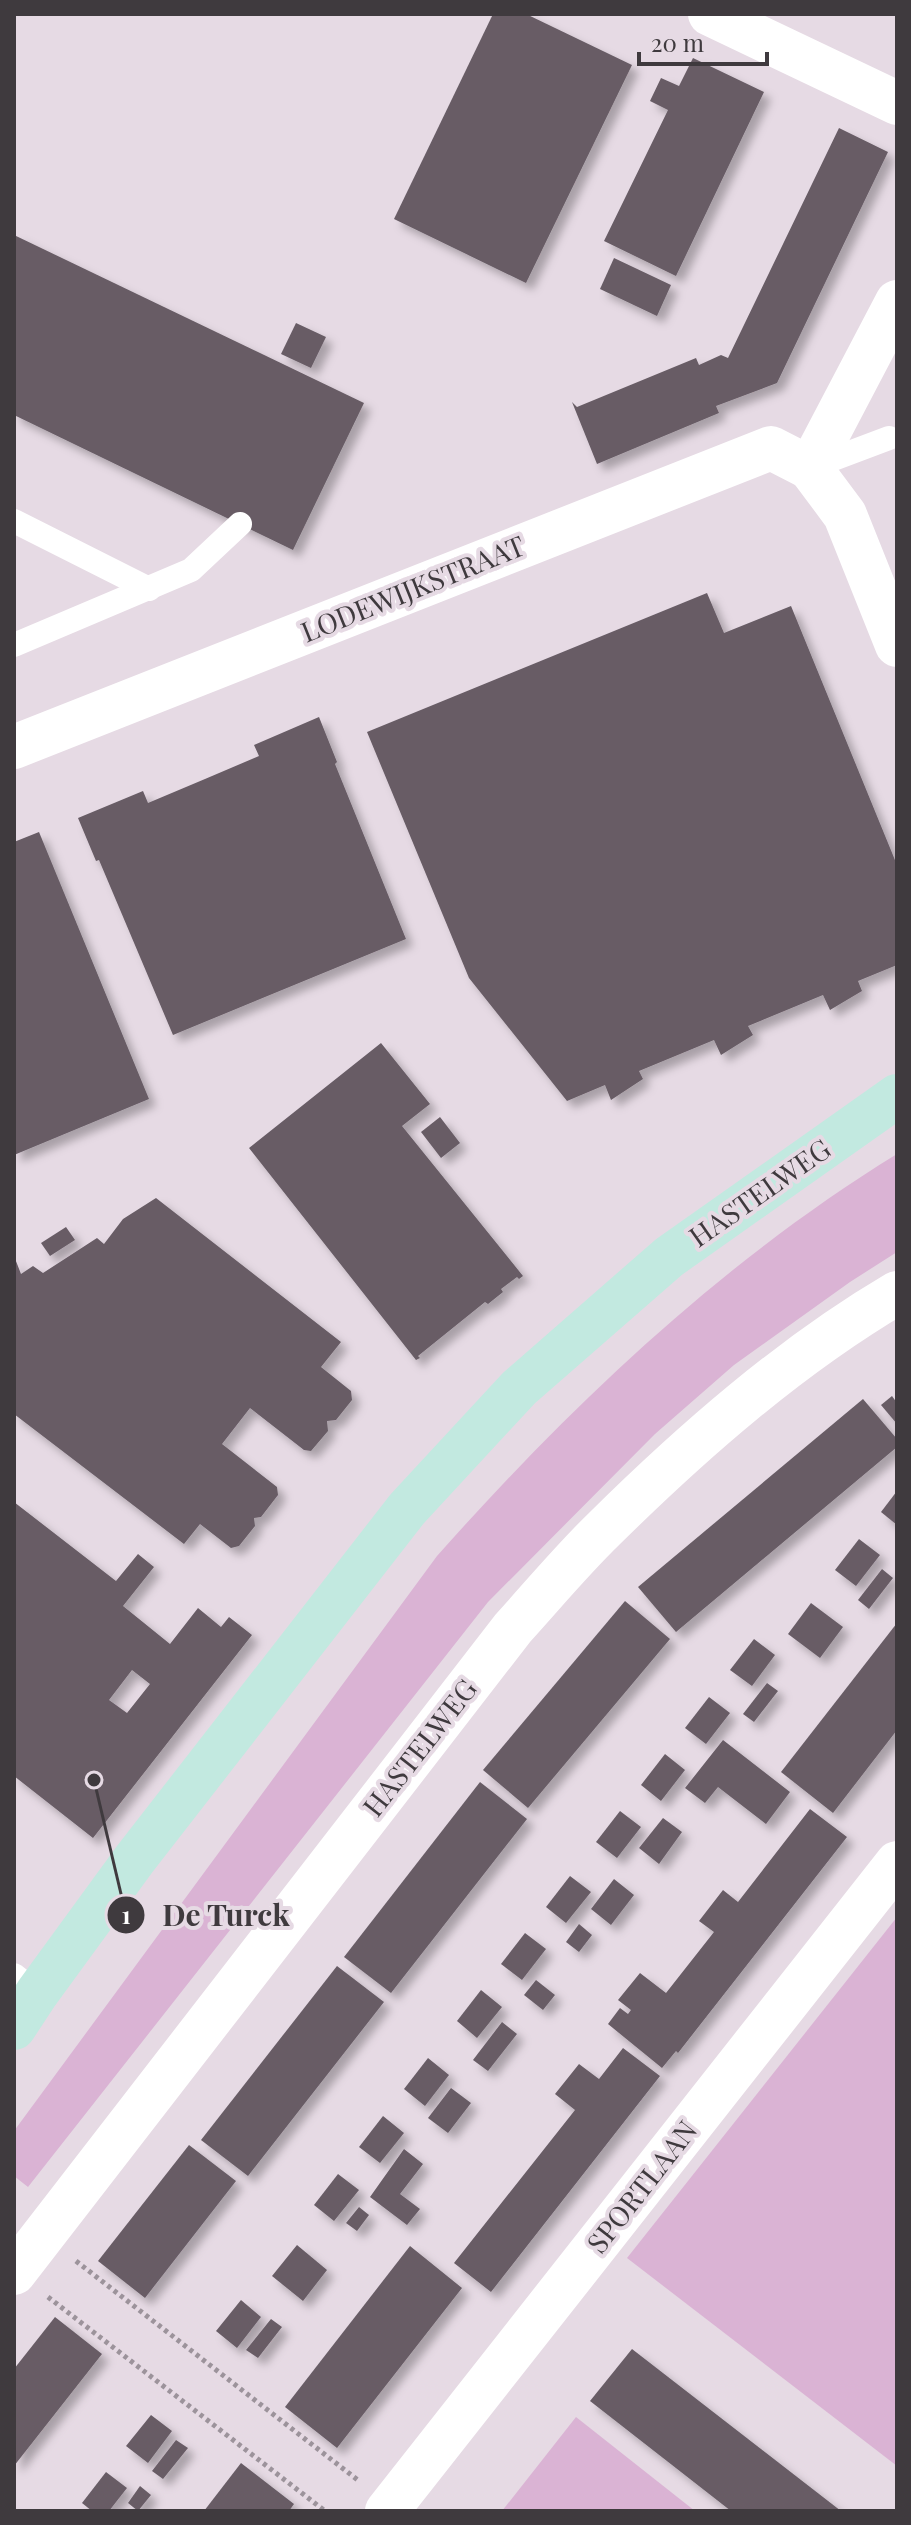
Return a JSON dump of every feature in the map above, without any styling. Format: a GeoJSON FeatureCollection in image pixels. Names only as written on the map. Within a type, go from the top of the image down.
{"type":"FeatureCollection","features":[{"type":"Feature","properties":{"kind":"street"},"geometry":{"type":"LineString","coordinates":[[710,14],[897,103]]}},
{"type":"Feature","properties":{"kind":"street"},"geometry":{"type":"LineString","coordinates":[[897,302],[810,468],[845,515],[897,645]]}},
{"type":"Feature","properties":{"kind":"street","name":"LODEWIJKSTRAAT"},"geometry":{"type":"LineString","coordinates":[[14,747],[771,448],[810,468]]}},
{"type":"Feature","properties":{"kind":"street","name":"HASTELWEG"},"geometry":{"type":"LineString","coordinates":[[22,1999],[407,1509],[519,1388],[669,1257],[897,1096]]}},
{"type":"Feature","properties":{"kind":"street","name":"HASTELWEG"},"geometry":{"type":"LineString","coordinates":[[15,2273],[513,1628],[603,1530],[755,1393],[868,1310],[897,1293]]}},
{"type":"Feature","properties":{"kind":"street","name":"SPORTLAAN"},"geometry":{"type":"LineString","coordinates":[[389,2508],[897,1863]]}},
{"type":"Feature","properties":{"kind":"lane"},"geometry":{"type":"LineString","coordinates":[[810,468],[889,438]]}},
{"type":"Feature","properties":{"kind":"lane"},"geometry":{"type":"LineString","coordinates":[[14,521],[149,589]]}},
{"type":"Feature","properties":{"kind":"lane"},"geometry":{"type":"LineString","coordinates":[[14,645],[191,570],[240,524]]}},
{"type":"Feature","properties":{"kind":"path"},"geometry":{"type":"LineString","coordinates":[[42,2235],[389,2508]]}},
{"type":"Feature","properties":{"kind":"path"},"geometry":{"type":"LineString","coordinates":[[15,2273],[316,2508],[325,2511]]}},
{"type":"Feature","properties":{"kind":"shaded area"},"geometry":{"type":"Polygon","coordinates":[[[897,1154],[897,1252],[734,1365],[655,1434],[488,1602],[28,2187],[14,2176],[14,2131],[437,1556],[541,1444],[652,1338],[771,1241],[897,1154]]]}},
{"type":"Feature","properties":{"kind":"shaded area"},"geometry":{"type":"Polygon","coordinates":[[[897,1917],[897,2466],[627,2258],[897,1917]]]}},
{"type":"Feature","properties":{"kind":"shaded area"},"geometry":{"type":"Polygon","coordinates":[[[576,2417],[695,2511],[502,2511],[576,2417]]]}},
{"type":"Feature","properties":{"kind":"building"},"geometry":{"type":"Polygon","coordinates":[[[493,14],[526,14],[632,65],[526,283],[394,219],[493,14]]]}},
{"type":"Feature","properties":{"kind":"building"},"geometry":{"type":"Polygon","coordinates":[[[693,58],[764,92],[676,276],[604,241],[668,110],[650,101],[661,78],[679,86],[693,58]]]}},
{"type":"Feature","properties":{"kind":"building"},"geometry":{"type":"Polygon","coordinates":[[[839,128],[888,152],[777,383],[716,406],[719,413],[597,464],[572,402],[577,407],[696,358],[699,365],[721,355],[728,358],[839,128]]]}},
{"type":"Feature","properties":{"kind":"building"},"geometry":{"type":"Polygon","coordinates":[[[14,235],[364,403],[293,550],[14,415],[14,235]]]}},
{"type":"Feature","properties":{"kind":"building"},"geometry":{"type":"Polygon","coordinates":[[[614,258],[671,285],[657,316],[600,289],[614,258]]]}},
{"type":"Feature","properties":{"kind":"building"},"geometry":{"type":"Polygon","coordinates":[[[296,323],[326,337],[311,368],[281,354],[296,323]]]}},
{"type":"Feature","properties":{"kind":"building"},"geometry":{"type":"Polygon","coordinates":[[[707,593],[724,633],[791,606],[897,865],[897,965],[858,981],[862,991],[830,1010],[823,995],[748,1026],[753,1035],[721,1055],[714,1040],[639,1071],[643,1079],[611,1100],[605,1085],[567,1101],[469,978],[367,732],[707,593]]]}},
{"type":"Feature","properties":{"kind":"building"},"geometry":{"type":"Polygon","coordinates":[[[319,717],[406,939],[173,1035],[78,818],[143,791],[148,803],[259,756],[254,745],[319,717]]]}},
{"type":"Feature","properties":{"kind":"building"},"geometry":{"type":"Polygon","coordinates":[[[39,832],[149,1099],[14,1155],[14,842],[39,832]]]}},
{"type":"Feature","properties":{"kind":"building"},"geometry":{"type":"Polygon","coordinates":[[[381,1043],[430,1104],[402,1126],[523,1276],[501,1289],[503,1292],[488,1304],[485,1302],[416,1360],[249,1148],[381,1043]]]}},
{"type":"Feature","properties":{"kind":"building"},"geometry":{"type":"Polygon","coordinates":[[[440,1117],[460,1143],[441,1158],[421,1132],[440,1117]]]}},
{"type":"Feature","properties":{"kind":"building"},"geometry":{"type":"Polygon","coordinates":[[[156,1198],[341,1342],[321,1367],[351,1391],[352,1400],[336,1420],[327,1421],[328,1431],[311,1451],[304,1450],[250,1408],[222,1444],[277,1487],[278,1495],[261,1517],[254,1518],[255,1526],[239,1546],[231,1548],[200,1524],[184,1544],[14,1414],[14,1256],[21,1274],[33,1266],[43,1273],[97,1238],[104,1244],[123,1219],[156,1198]]]}},
{"type":"Feature","properties":{"kind":"building"},"geometry":{"type":"Polygon","coordinates":[[[66,1227],[75,1240],[50,1256],[41,1243],[66,1227]]]}},
{"type":"Feature","properties":{"kind":"building"},"geometry":{"type":"Polygon","coordinates":[[[892,1396],[897,1403],[897,1424],[881,1405],[892,1396]]]}},
{"type":"Feature","properties":{"kind":"building"},"geometry":{"type":"Polygon","coordinates":[[[863,1399],[897,1439],[897,1447],[676,1632],[638,1587],[863,1399]]]}},
{"type":"Feature","properties":{"kind":"building"},"geometry":{"type":"Polygon","coordinates":[[[897,1491],[897,1525],[881,1512],[897,1491]]]}},
{"type":"Feature","properties":{"kind":"building"},"geometry":{"type":"Polygon","coordinates":[[[14,1502],[116,1581],[138,1554],[154,1567],[123,1606],[170,1644],[198,1608],[221,1627],[229,1617],[252,1635],[93,1838],[14,1776],[14,1502]],[[132,1670],[109,1700],[127,1713],[150,1684],[132,1670]]]}},
{"type":"Feature","properties":{"kind":"building"},"geometry":{"type":"Polygon","coordinates":[[[859,1539],[880,1555],[856,1586],[835,1570],[859,1539]]]}},
{"type":"Feature","properties":{"kind":"building"},"geometry":{"type":"Polygon","coordinates":[[[882,1569],[893,1578],[869,1609],[858,1600],[882,1569]]]}},
{"type":"Feature","properties":{"kind":"building"},"geometry":{"type":"Polygon","coordinates":[[[625,1601],[670,1639],[528,1808],[483,1770],[625,1601]]]}},
{"type":"Feature","properties":{"kind":"building"},"geometry":{"type":"Polygon","coordinates":[[[811,1603],[843,1627],[820,1658],[788,1634],[811,1603]]]}},
{"type":"Feature","properties":{"kind":"building"},"geometry":{"type":"Polygon","coordinates":[[[897,1623],[897,1730],[833,1813],[781,1772],[897,1623]]]}},
{"type":"Feature","properties":{"kind":"building"},"geometry":{"type":"Polygon","coordinates":[[[754,1639],[775,1655],[752,1686],[730,1670],[754,1639]]]}},
{"type":"Feature","properties":{"kind":"building"},"geometry":{"type":"Polygon","coordinates":[[[767,1683],[778,1691],[754,1722],[743,1714],[767,1683]]]}},
{"type":"Feature","properties":{"kind":"building"},"geometry":{"type":"Polygon","coordinates":[[[709,1697],[730,1713],[706,1744],[685,1728],[709,1697]]]}},
{"type":"Feature","properties":{"kind":"building"},"geometry":{"type":"Polygon","coordinates":[[[723,1740],[790,1792],[766,1824],[718,1787],[705,1803],[685,1788],[723,1740]]]}},
{"type":"Feature","properties":{"kind":"building"},"geometry":{"type":"Polygon","coordinates":[[[665,1754],[685,1770],[661,1801],[641,1785],[665,1754]]]}},
{"type":"Feature","properties":{"kind":"building"},"geometry":{"type":"Polygon","coordinates":[[[480,1782],[527,1819],[391,1993],[344,1957],[480,1782]]]}},
{"type":"Feature","properties":{"kind":"building"},"geometry":{"type":"Polygon","coordinates":[[[810,1809],[847,1837],[678,2053],[676,2051],[662,2068],[608,2024],[620,2008],[628,2014],[631,2010],[618,2000],[640,1973],[666,1993],[714,1932],[699,1921],[723,1890],[738,1902],[810,1809]]]}},
{"type":"Feature","properties":{"kind":"building"},"geometry":{"type":"Polygon","coordinates":[[[620,1811],[641,1827],[617,1858],[596,1842],[620,1811]]]}},
{"type":"Feature","properties":{"kind":"building"},"geometry":{"type":"Polygon","coordinates":[[[663,1818],[682,1832],[659,1864],[639,1848],[663,1818]]]}},
{"type":"Feature","properties":{"kind":"building"},"geometry":{"type":"Polygon","coordinates":[[[570,1876],[591,1892],[566,1923],[546,1907],[570,1876]]]}},
{"type":"Feature","properties":{"kind":"building"},"geometry":{"type":"Polygon","coordinates":[[[614,1879],[634,1895],[611,1925],[591,1909],[614,1879]]]}},
{"type":"Feature","properties":{"kind":"building"},"geometry":{"type":"Polygon","coordinates":[[[579,1924],[592,1935],[579,1952],[566,1942],[579,1924]]]}},
{"type":"Feature","properties":{"kind":"building"},"geometry":{"type":"Polygon","coordinates":[[[525,1933],[546,1949],[522,1980],[501,1964],[525,1933]]]}},
{"type":"Feature","properties":{"kind":"building"},"geometry":{"type":"Polygon","coordinates":[[[337,1966],[384,2002],[248,2176],[201,2140],[337,1966]]]}},
{"type":"Feature","properties":{"kind":"building"},"geometry":{"type":"Polygon","coordinates":[[[536,1980],[555,1995],[543,2010],[524,1995],[536,1980]]]}},
{"type":"Feature","properties":{"kind":"building"},"geometry":{"type":"Polygon","coordinates":[[[481,1990],[502,2007],[477,2038],[457,2021],[481,1990]]]}},
{"type":"Feature","properties":{"kind":"building"},"geometry":{"type":"Polygon","coordinates":[[[502,2022],[517,2034],[488,2071],[473,2060],[502,2022]]]}},
{"type":"Feature","properties":{"kind":"building"},"geometry":{"type":"Polygon","coordinates":[[[623,2048],[660,2076],[491,2292],[454,2263],[575,2110],[555,2094],[579,2064],[599,2079],[623,2048]]]}},
{"type":"Feature","properties":{"kind":"building"},"geometry":{"type":"Polygon","coordinates":[[[428,2058],[449,2075],[425,2106],[404,2089],[428,2058]]]}},
{"type":"Feature","properties":{"kind":"building"},"geometry":{"type":"Polygon","coordinates":[[[451,2088],[471,2103],[448,2133],[428,2118],[451,2088]]]}},
{"type":"Feature","properties":{"kind":"building"},"geometry":{"type":"Polygon","coordinates":[[[383,2116],[404,2133],[380,2163],[359,2147],[383,2116]]]}},
{"type":"Feature","properties":{"kind":"building"},"geometry":{"type":"Polygon","coordinates":[[[189,2145],[236,2181],[145,2298],[98,2261],[189,2145]]]}},
{"type":"Feature","properties":{"kind":"building"},"geometry":{"type":"Polygon","coordinates":[[[404,2149],[423,2164],[400,2194],[420,2209],[407,2225],[370,2197],[404,2149]]]}},
{"type":"Feature","properties":{"kind":"building"},"geometry":{"type":"Polygon","coordinates":[[[338,2174],[359,2190],[334,2221],[314,2205],[338,2174]]]}},
{"type":"Feature","properties":{"kind":"building"},"geometry":{"type":"Polygon","coordinates":[[[359,2207],[369,2215],[357,2231],[346,2223],[359,2207]]]}},
{"type":"Feature","properties":{"kind":"building"},"geometry":{"type":"Polygon","coordinates":[[[297,2245],[327,2270],[303,2301],[272,2276],[297,2245]]]}},
{"type":"Feature","properties":{"kind":"building"},"geometry":{"type":"Polygon","coordinates":[[[410,2246],[462,2288],[337,2448],[285,2407],[410,2246]]]}},
{"type":"Feature","properties":{"kind":"building"},"geometry":{"type":"Polygon","coordinates":[[[241,2300],[261,2317],[237,2348],[216,2331],[241,2300]]]}},
{"type":"Feature","properties":{"kind":"building"},"geometry":{"type":"Polygon","coordinates":[[[55,2317],[102,2354],[14,2466],[14,2369],[55,2317]]]}},
{"type":"Feature","properties":{"kind":"building"},"geometry":{"type":"Polygon","coordinates":[[[271,2319],[282,2327],[258,2358],[246,2350],[271,2319]]]}},
{"type":"Feature","properties":{"kind":"building"},"geometry":{"type":"Polygon","coordinates":[[[632,2349],[841,2511],[731,2511],[590,2401],[632,2349]]]}},
{"type":"Feature","properties":{"kind":"building"},"geometry":{"type":"Polygon","coordinates":[[[151,2415],[172,2431],[148,2463],[126,2446],[151,2415]]]}},
{"type":"Feature","properties":{"kind":"building"},"geometry":{"type":"Polygon","coordinates":[[[176,2440],[188,2448],[163,2479],[152,2471],[176,2440]]]}},
{"type":"Feature","properties":{"kind":"building"},"geometry":{"type":"Polygon","coordinates":[[[241,2463],[294,2504],[289,2511],[204,2511],[241,2463]]]}},
{"type":"Feature","properties":{"kind":"building"},"geometry":{"type":"Polygon","coordinates":[[[106,2472],[127,2488],[109,2511],[92,2511],[82,2503],[106,2472]]]}},
{"type":"Feature","properties":{"kind":"building"},"geometry":{"type":"Polygon","coordinates":[[[140,2486],[151,2495],[138,2511],[128,2503],[140,2486]]]}},
{"type":"Feature","properties":{"kind":"place","name":"De Turck"},"geometry":{"type":"Point","coordinates":[94,1780]}}]}
